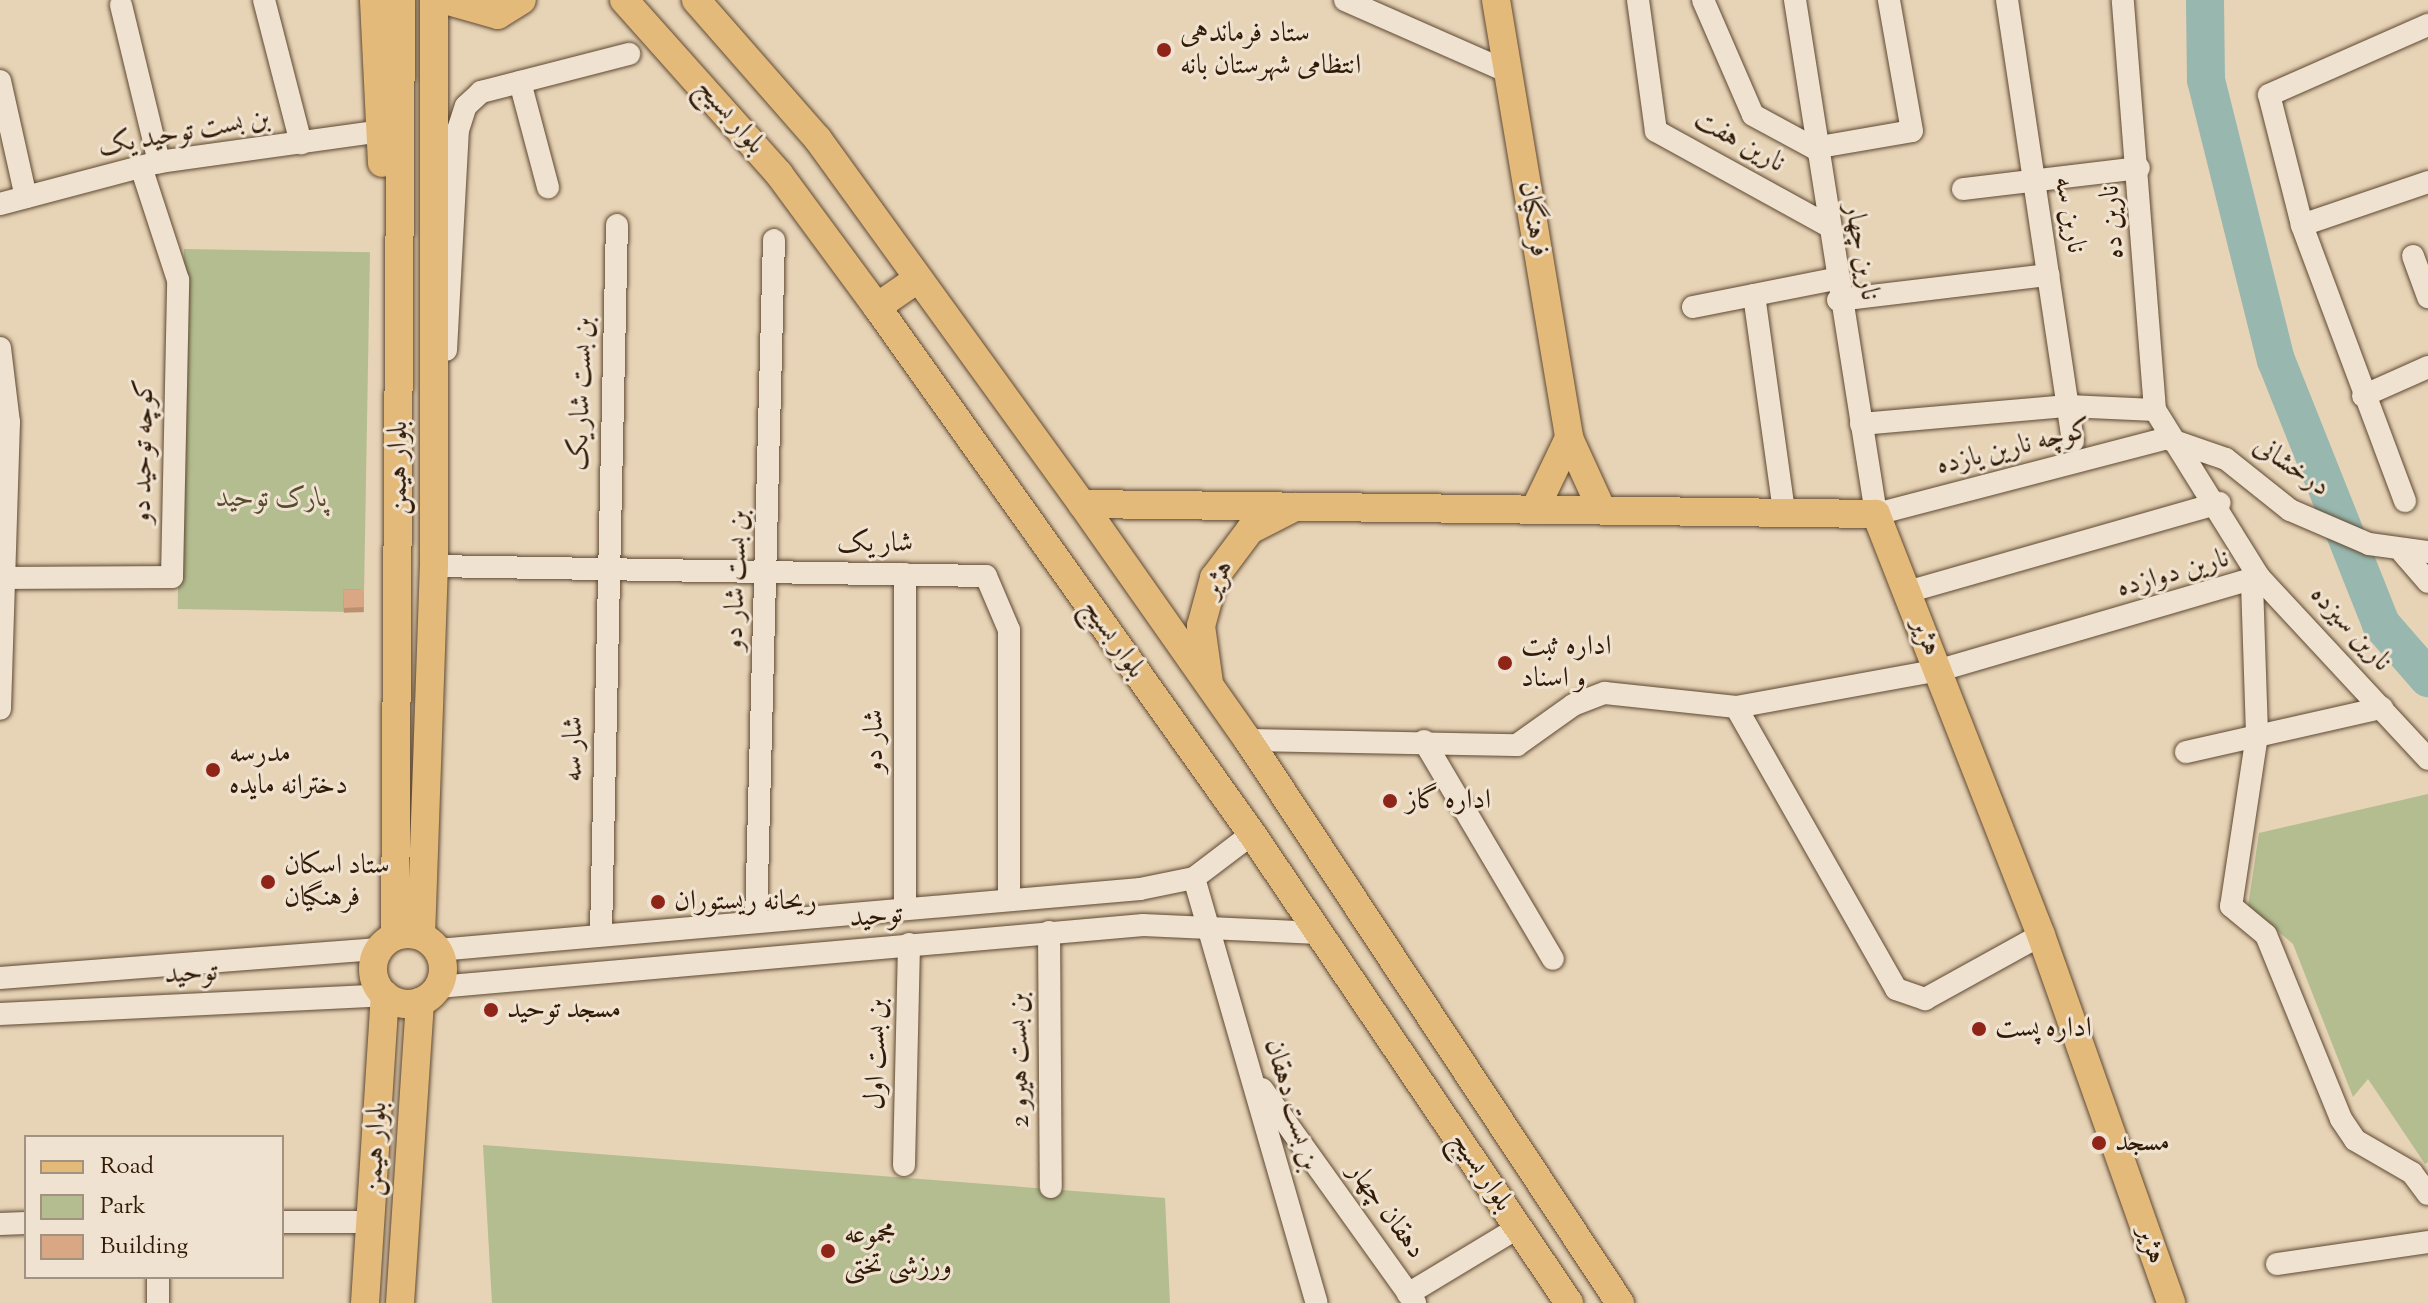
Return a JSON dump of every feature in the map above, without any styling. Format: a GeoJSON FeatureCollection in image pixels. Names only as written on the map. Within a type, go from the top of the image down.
{"type":"FeatureCollection","features":[{"type":"Feature","properties":{"kind":"main road"},"geometry":{"type":"LineString","coordinates":[[374,0],[385,209],[399,262]]}},
{"type":"Feature","properties":{"kind":"main road","name":"بلوار هیمن"},"geometry":{"type":"LineString","coordinates":[[400,1303],[429,994],[408,943],[399,262],[401,0]]}},
{"type":"Feature","properties":{"kind":"main road","name":"بلوار هیمن"},"geometry":{"type":"LineString","coordinates":[[365,1303],[385,995],[374,978],[408,943],[434,566],[431,449],[434,0]]}},
{"type":"Feature","properties":{"kind":"main road"},"geometry":{"type":"LineString","coordinates":[[445,0],[498,15],[522,0]]}},
{"type":"Feature","properties":{"kind":"main road","name":"بلوار بسیج"},"geometry":{"type":"LineString","coordinates":[[624,0],[779,174],[877,307],[1252,834],[1569,1303]]}},
{"type":"Feature","properties":{"kind":"main road","name":"بلوار بسیج"},"geometry":{"type":"LineString","coordinates":[[696,0],[817,138],[916,280],[1082,504],[1248,740],[1620,1303]]}},
{"type":"Feature","properties":{"kind":"main road","name":"فرهنگیان"},"geometry":{"type":"LineString","coordinates":[[1496,0],[1569,438],[1602,510]]}},
{"type":"Feature","properties":{"kind":"main road"},"geometry":{"type":"LineString","coordinates":[[877,307],[916,280]]}},
{"type":"Feature","properties":{"kind":"main road"},"geometry":{"type":"LineString","coordinates":[[1535,509],[1569,438]]}},
{"type":"Feature","properties":{"kind":"main road","name":"هژیر"},"geometry":{"type":"LineString","coordinates":[[1082,504],[1876,514],[1940,670],[2041,935],[2171,1303]]}},
{"type":"Feature","properties":{"kind":"main road","name":"هژیر"},"geometry":{"type":"LineString","coordinates":[[1209,688],[1201,626],[1214,578],[1250,530],[1299,505]]}},
{"type":"Feature","properties":{"kind":"main road"},"geometry":{"type":"LineString","coordinates":[[385,995],[429,994]]}},
{"type":"Feature","properties":{"kind":"main road"},"geometry":{"type":"LineString","coordinates":[[371,1222],[406,1225]]}},
{"type":"Feature","properties":{"kind":"street"},"geometry":{"type":"LineString","coordinates":[[264,0],[301,143]]}},
{"type":"Feature","properties":{"kind":"street"},"geometry":{"type":"LineString","coordinates":[[1345,0],[1508,72]]}},
{"type":"Feature","properties":{"kind":"street","name":"نارین هفت"},"geometry":{"type":"LineString","coordinates":[[1638,0],[1656,131],[1825,224]]}},
{"type":"Feature","properties":{"kind":"street"},"geometry":{"type":"LineString","coordinates":[[1703,0],[1753,115],[1814,148],[1912,131],[1889,0]]}},
{"type":"Feature","properties":{"kind":"street","name":"نارین چهار"},"geometry":{"type":"LineString","coordinates":[[1795,0],[1825,224],[1876,514]]}},
{"type":"Feature","properties":{"kind":"street","name":"نارین سه"},"geometry":{"type":"LineString","coordinates":[[2007,0],[2073,441]]}},
{"type":"Feature","properties":{"kind":"street","name":"نارین ده"},"geometry":{"type":"LineString","coordinates":[[2123,0],[2139,168],[2155,410],[2167,438]]}},
{"type":"Feature","properties":{"kind":"street"},"geometry":{"type":"LineString","coordinates":[[121,5],[150,164]]}},
{"type":"Feature","properties":{"kind":"street"},"geometry":{"type":"LineString","coordinates":[[2405,501],[2363,396],[2302,225],[2268,102],[2271,89],[2428,25]]}},
{"type":"Feature","properties":{"kind":"street"},"geometry":{"type":"LineString","coordinates":[[431,449],[446,349],[458,130],[466,106],[481,92],[629,54]]}},
{"type":"Feature","properties":{"kind":"street"},"geometry":{"type":"LineString","coordinates":[[0,81],[26,197]]}},
{"type":"Feature","properties":{"kind":"street"},"geometry":{"type":"LineString","coordinates":[[520,82],[548,187]]}},
{"type":"Feature","properties":{"kind":"street","name":"بن بست توحید یک"},"geometry":{"type":"LineString","coordinates":[[0,204],[150,164],[381,131]]}},
{"type":"Feature","properties":{"kind":"street","name":"کوچه توحید دو"},"geometry":{"type":"LineString","coordinates":[[6,578],[172,577],[178,280],[150,164]]}},
{"type":"Feature","properties":{"kind":"street"},"geometry":{"type":"LineString","coordinates":[[1963,189],[2139,168]]}},
{"type":"Feature","properties":{"kind":"street"},"geometry":{"type":"LineString","coordinates":[[2302,225],[2428,182]]}},
{"type":"Feature","properties":{"kind":"street","name":"بن بست شار یک"},"geometry":{"type":"LineString","coordinates":[[606,566],[617,225]]}},
{"type":"Feature","properties":{"kind":"street","name":"بن بست شار دو"},"geometry":{"type":"LineString","coordinates":[[756,921],[768,573],[774,240]]}},
{"type":"Feature","properties":{"kind":"street"},"geometry":{"type":"LineString","coordinates":[[2413,256],[2428,297]]}},
{"type":"Feature","properties":{"kind":"street"},"geometry":{"type":"LineString","coordinates":[[1693,307],[1754,295],[2049,275]]}},
{"type":"Feature","properties":{"kind":"street"},"geometry":{"type":"LineString","coordinates":[[1754,295],[1784,512]]}},
{"type":"Feature","properties":{"kind":"street"},"geometry":{"type":"LineString","coordinates":[[0,348],[9,422],[0,709]]}},
{"type":"Feature","properties":{"kind":"street"},"geometry":{"type":"LineString","coordinates":[[2363,396],[2428,367]]}},
{"type":"Feature","properties":{"kind":"street"},"geometry":{"type":"LineString","coordinates":[[1861,424],[2068,406],[2155,410]]}},
{"type":"Feature","properties":{"kind":"street","name":"نارین دوازده"},"geometry":{"type":"LineString","coordinates":[[1248,740],[1517,745],[1573,705],[1605,693],[1736,707],[1940,670],[2255,580],[2220,503],[2167,438]]}},
{"type":"Feature","properties":{"kind":"street","name":"درخشانی"},"geometry":{"type":"LineString","coordinates":[[2167,438],[2226,459],[2290,510],[2369,544],[2403,553],[2428,552]]}},
{"type":"Feature","properties":{"kind":"street","name":"کوچه نارین یازده"},"geometry":{"type":"LineString","coordinates":[[1876,514],[2167,438]]}},
{"type":"Feature","properties":{"kind":"street"},"geometry":{"type":"LineString","coordinates":[[1907,592],[2220,503]]}},
{"type":"Feature","properties":{"kind":"street"},"geometry":{"type":"LineString","coordinates":[[2403,553],[2428,582]]}},
{"type":"Feature","properties":{"kind":"street","name":"شار یک"},"geometry":{"type":"LineString","coordinates":[[434,566],[606,566],[768,573],[986,576],[1009,630],[1009,900]]}},
{"type":"Feature","properties":{"kind":"street","name":"شار سه"},"geometry":{"type":"LineString","coordinates":[[601,933],[606,566]]}},
{"type":"Feature","properties":{"kind":"street","name":"شار دو"},"geometry":{"type":"LineString","coordinates":[[905,574],[905,909]]}},
{"type":"Feature","properties":{"kind":"street"},"geometry":{"type":"LineString","coordinates":[[2255,580],[2257,735],[2239,822],[2234,914],[2266,935],[2355,1140],[2412,1173],[2428,1194]]}},
{"type":"Feature","properties":{"kind":"street","name":"نارین سیزده"},"geometry":{"type":"LineString","coordinates":[[2255,580],[2428,759]]}},
{"type":"Feature","properties":{"kind":"street"},"geometry":{"type":"LineString","coordinates":[[1736,707],[1896,989],[1925,999],[2041,935]]}},
{"type":"Feature","properties":{"kind":"street"},"geometry":{"type":"LineString","coordinates":[[2186,752],[2382,708]]}},
{"type":"Feature","properties":{"kind":"street"},"geometry":{"type":"LineString","coordinates":[[1424,741],[1553,959]]}},
{"type":"Feature","properties":{"kind":"street"},"geometry":{"type":"LineString","coordinates":[[1194,878],[1252,834]]}},
{"type":"Feature","properties":{"kind":"street","name":"توحید"},"geometry":{"type":"LineString","coordinates":[[0,978],[408,943],[497,946],[601,933],[1009,900],[1194,878]]}},
{"type":"Feature","properties":{"kind":"street","name":"بن بست دهقان"},"geometry":{"type":"LineString","coordinates":[[1194,878],[1317,1303]]}},
{"type":"Feature","properties":{"kind":"street","name":"توحید"},"geometry":{"type":"LineString","coordinates":[[429,994],[500,979],[1049,932],[1208,923],[1319,933]]}},
{"type":"Feature","properties":{"kind":"street","name":"بن بست هیرو 2"},"geometry":{"type":"LineString","coordinates":[[1049,932],[1051,1187]]}},
{"type":"Feature","properties":{"kind":"street","name":"بن بست اول"},"geometry":{"type":"LineString","coordinates":[[904,1165],[909,944]]}},
{"type":"Feature","properties":{"kind":"street"},"geometry":{"type":"LineString","coordinates":[[497,946],[500,979]]}},
{"type":"Feature","properties":{"kind":"street","name":"توحید"},"geometry":{"type":"LineString","coordinates":[[0,1014],[385,995]]}},
{"type":"Feature","properties":{"kind":"street","name":"دهقان چهار"},"geometry":{"type":"LineString","coordinates":[[1252,1075],[1412,1298]]}},
{"type":"Feature","properties":{"kind":"street"},"geometry":{"type":"LineString","coordinates":[[284,1222],[371,1222]]}},
{"type":"Feature","properties":{"kind":"street"},"geometry":{"type":"LineString","coordinates":[[0,1224],[24,1223]]}},
{"type":"Feature","properties":{"kind":"street"},"geometry":{"type":"LineString","coordinates":[[1412,1298],[1519,1227]]}},
{"type":"Feature","properties":{"kind":"street"},"geometry":{"type":"LineString","coordinates":[[2277,1264],[2428,1242]]}},
{"type":"Feature","properties":{"kind":"street"},"geometry":{"type":"LineString","coordinates":[[158,1279],[158,1303]]}},
{"type":"Feature","properties":{"kind":"green space","name":"پارک توحید"},"geometry":{"type":"Polygon","coordinates":[[[184,249],[370,252],[364,612],[178,609],[184,249]]]}},
{"type":"Feature","properties":{"kind":"green space"},"geometry":{"type":"Polygon","coordinates":[[[2428,794],[2428,1162],[2425,1164],[2368,1079],[2353,1097],[2293,944],[2248,906],[2259,833],[2428,794]]]}},
{"type":"Feature","properties":{"kind":"green space","name":"مجموعه ورزشی تختی"},"geometry":{"type":"Polygon","coordinates":[[[483,1145],[1165,1198],[1170,1303],[492,1303],[483,1145]]]}},
{"type":"Feature","properties":{"kind":"building"},"geometry":{"type":"Polygon","coordinates":[[[363,589],[364,607],[344,608],[343,590],[363,589]]]}},
{"type":"Feature","properties":{"kind":"waterway"},"geometry":{"type":"LineString","coordinates":[[2205,0],[2206,80],[2276,360],[2381,624],[2428,678]]}},
{"type":"Feature","properties":{"kind":"place","name":"ستاد فرماندهی انتظامی شهرستان بانه"},"geometry":{"type":"Point","coordinates":[1164,50]}},
{"type":"Feature","properties":{"kind":"place","name":"اداره ثبت و اسناد"},"geometry":{"type":"Point","coordinates":[1505,663]}},
{"type":"Feature","properties":{"kind":"place","name":"مدرسه دخترانه مایده"},"geometry":{"type":"Point","coordinates":[213,770]}},
{"type":"Feature","properties":{"kind":"place","name":"اداره گاز"},"geometry":{"type":"Point","coordinates":[1390,801]}},
{"type":"Feature","properties":{"kind":"place","name":"ستاد اسکان فرهنگیان"},"geometry":{"type":"Point","coordinates":[268,882]}},
{"type":"Feature","properties":{"kind":"place","name":"ریحانە ریستوران"},"geometry":{"type":"Point","coordinates":[658,902]}},
{"type":"Feature","properties":{"kind":"place","name":"مسجد توحید"},"geometry":{"type":"Point","coordinates":[491,1010]}},
{"type":"Feature","properties":{"kind":"place","name":"اداره پست"},"geometry":{"type":"Point","coordinates":[1979,1029]}},
{"type":"Feature","properties":{"kind":"place","name":"مسجد"},"geometry":{"type":"Point","coordinates":[2099,1143]}},
{"type":"Feature","properties":{"kind":"place","name":"مجموعه ورزشی تختی"},"geometry":{"type":"Point","coordinates":[828,1251]}}]}
